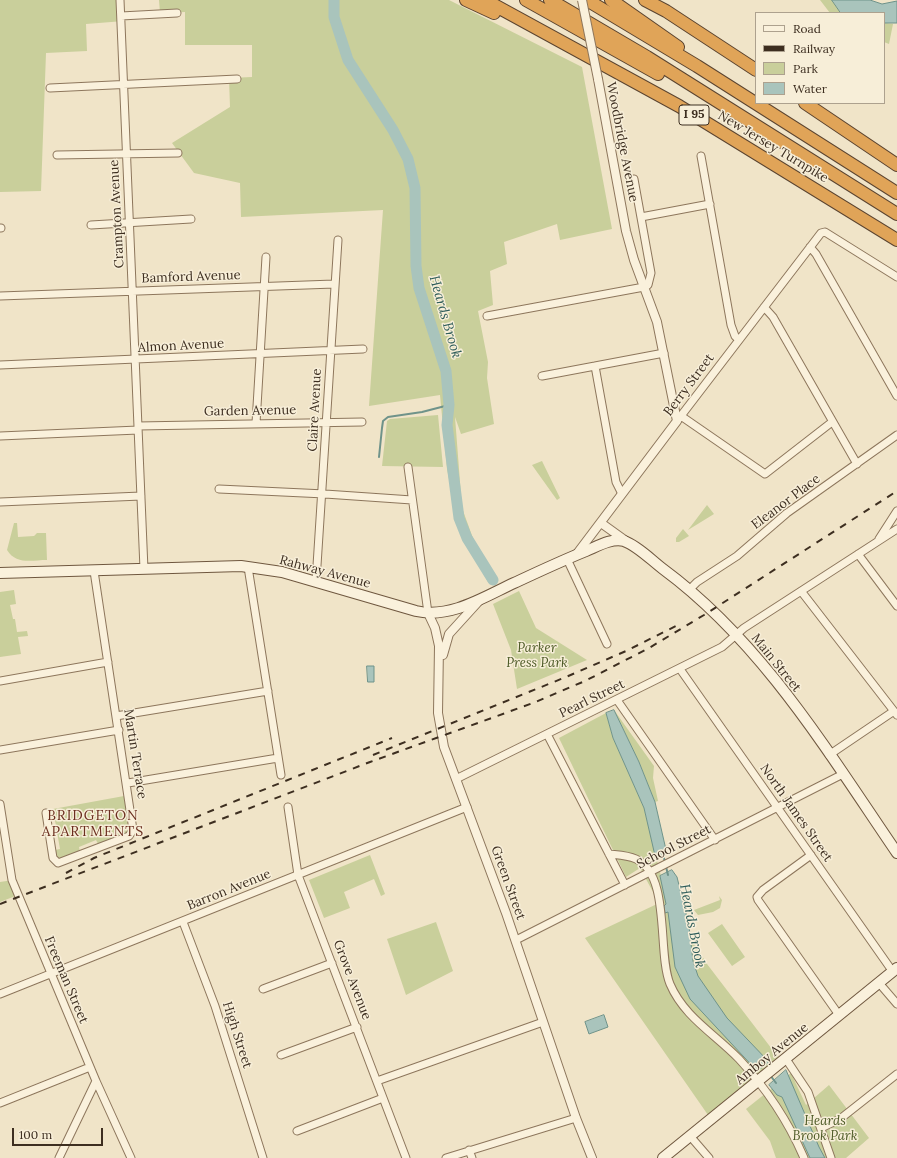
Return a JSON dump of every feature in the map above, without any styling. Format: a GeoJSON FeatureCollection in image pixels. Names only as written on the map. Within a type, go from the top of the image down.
{"type":"FeatureCollection","features":[{"type":"Feature","properties":{"kind":"highway"},"geometry":{"type":"LineString","coordinates":[[466,0],[578,50]]}},
{"type":"Feature","properties":{"kind":"highway","name":"New Jersey Turnpike"},"geometry":{"type":"LineString","coordinates":[[485,0],[706,122],[897,240]]}},
{"type":"Feature","properties":{"kind":"highway"},"geometry":{"type":"LineString","coordinates":[[526,0],[792,147]]}},
{"type":"Feature","properties":{"kind":"highway","name":"New Jersey Turnpike"},"geometry":{"type":"LineString","coordinates":[[550,0],[792,147],[897,214]]}},
{"type":"Feature","properties":{"kind":"highway","name":"New Jersey Turnpike"},"geometry":{"type":"LineString","coordinates":[[587,0],[755,103]]}},
{"type":"Feature","properties":{"kind":"highway"},"geometry":{"type":"LineString","coordinates":[[611,0],[683,50],[697,66]]}},
{"type":"Feature","properties":{"kind":"highway"},"geometry":{"type":"LineString","coordinates":[[645,0],[755,69]]}},
{"type":"Feature","properties":{"kind":"highway","name":"New Jersey Turnpike"},"geometry":{"type":"LineString","coordinates":[[757,104],[897,193]]}},
{"type":"Feature","properties":{"kind":"highway"},"geometry":{"type":"LineString","coordinates":[[806,104],[897,165]]}},
{"type":"Feature","properties":{"kind":"main road","name":"Rahway Avenue"},"geometry":{"type":"LineString","coordinates":[[0,573],[248,567],[282,572],[416,611],[428,613],[459,608],[611,541],[621,540],[627,542]]}},
{"type":"Feature","properties":{"kind":"main road","name":"Main Street"},"geometry":{"type":"LineString","coordinates":[[627,542],[690,589],[716,613],[736,635],[787,695],[897,853]]}},
{"type":"Feature","properties":{"kind":"main road","name":"Amboy Avenue"},"geometry":{"type":"LineString","coordinates":[[663,1158],[895,970]]}},
{"type":"Feature","properties":{"kind":"street","name":"Crampton Avenue"},"geometry":{"type":"LineString","coordinates":[[120,0],[144,569]]}},
{"type":"Feature","properties":{"kind":"street","name":"Woodbridge Avenue"},"geometry":{"type":"LineString","coordinates":[[582,0],[626,231],[657,322],[679,419]]}},
{"type":"Feature","properties":{"kind":"street"},"geometry":{"type":"LineString","coordinates":[[121,16],[177,13]]}},
{"type":"Feature","properties":{"kind":"street"},"geometry":{"type":"LineString","coordinates":[[50,88],[237,79]]}},
{"type":"Feature","properties":{"kind":"street"},"geometry":{"type":"LineString","coordinates":[[57,155],[178,152]]}},
{"type":"Feature","properties":{"kind":"street"},"geometry":{"type":"LineString","coordinates":[[701,156],[731,325],[734,334],[739,340]]}},
{"type":"Feature","properties":{"kind":"street","name":"Woodbridge Avenue"},"geometry":{"type":"LineString","coordinates":[[634,179],[651,275],[649,283],[644,287]]}},
{"type":"Feature","properties":{"kind":"street"},"geometry":{"type":"LineString","coordinates":[[641,217],[710,204]]}},
{"type":"Feature","properties":{"kind":"street"},"geometry":{"type":"LineString","coordinates":[[91,225],[191,219]]}},
{"type":"Feature","properties":{"kind":"street","name":"Berry Street"},"geometry":{"type":"LineString","coordinates":[[572,557],[601,523],[764,307],[823,232],[897,277]]}},
{"type":"Feature","properties":{"kind":"street","name":"Claire Avenue"},"geometry":{"type":"LineString","coordinates":[[316,581],[323,494],[334,284],[338,240]]}},
{"type":"Feature","properties":{"kind":"street"},"geometry":{"type":"LineString","coordinates":[[810,247],[816,254],[897,396]]}},
{"type":"Feature","properties":{"kind":"street"},"geometry":{"type":"LineString","coordinates":[[256,423],[266,257]]}},
{"type":"Feature","properties":{"kind":"street","name":"Bamford Avenue"},"geometry":{"type":"LineString","coordinates":[[0,296],[334,284]]}},
{"type":"Feature","properties":{"kind":"street"},"geometry":{"type":"LineString","coordinates":[[487,316],[644,287]]}},
{"type":"Feature","properties":{"kind":"street"},"geometry":{"type":"LineString","coordinates":[[764,307],[773,317],[857,464]]}},
{"type":"Feature","properties":{"kind":"street","name":"Almon Avenue"},"geometry":{"type":"LineString","coordinates":[[0,365],[363,349]]}},
{"type":"Feature","properties":{"kind":"street"},"geometry":{"type":"LineString","coordinates":[[542,376],[664,353]]}},
{"type":"Feature","properties":{"kind":"street"},"geometry":{"type":"LineString","coordinates":[[595,366],[616,482],[622,494]]}},
{"type":"Feature","properties":{"kind":"street"},"geometry":{"type":"LineString","coordinates":[[679,419],[765,474],[832,422]]}},
{"type":"Feature","properties":{"kind":"street","name":"Garden Avenue"},"geometry":{"type":"LineString","coordinates":[[0,436],[256,423],[362,422]]}},
{"type":"Feature","properties":{"kind":"street","name":"Eleanor Place"},"geometry":{"type":"LineString","coordinates":[[690,589],[697,582],[737,556],[787,514],[897,435]]}},
{"type":"Feature","properties":{"kind":"street"},"geometry":{"type":"LineString","coordinates":[[408,467],[428,613]]}},
{"type":"Feature","properties":{"kind":"street"},"geometry":{"type":"LineString","coordinates":[[219,489],[412,500]]}},
{"type":"Feature","properties":{"kind":"street"},"geometry":{"type":"LineString","coordinates":[[0,502],[141,496]]}},
{"type":"Feature","properties":{"kind":"street"},"geometry":{"type":"LineString","coordinates":[[871,545],[882,535],[897,511]]}},
{"type":"Feature","properties":{"kind":"street","name":"Main Street"},"geometry":{"type":"LineString","coordinates":[[601,523],[627,542]]}},
{"type":"Feature","properties":{"kind":"street"},"geometry":{"type":"LineString","coordinates":[[871,545],[897,529]]}},
{"type":"Feature","properties":{"kind":"street","name":"Pearl Street"},"geometry":{"type":"LineString","coordinates":[[456,779],[722,647],[744,628],[871,545]]}},
{"type":"Feature","properties":{"kind":"street"},"geometry":{"type":"LineString","coordinates":[[858,554],[897,606]]}},
{"type":"Feature","properties":{"kind":"street"},"geometry":{"type":"LineString","coordinates":[[572,557],[607,644]]}},
{"type":"Feature","properties":{"kind":"street"},"geometry":{"type":"LineString","coordinates":[[248,567],[281,776]]}},
{"type":"Feature","properties":{"kind":"street","name":"Martin Terrace"},"geometry":{"type":"LineString","coordinates":[[46,813],[53,858],[58,863],[132,834],[134,826],[94,571]]}},
{"type":"Feature","properties":{"kind":"street"},"geometry":{"type":"LineString","coordinates":[[801,591],[896,713],[829,755]]}},
{"type":"Feature","properties":{"kind":"street"},"geometry":{"type":"LineString","coordinates":[[440,673],[446,641],[449,634],[482,598]]}},
{"type":"Feature","properties":{"kind":"street","name":"Green Street"},"geometry":{"type":"LineString","coordinates":[[428,613],[435,628],[438,640],[440,673],[439,727],[444,747],[516,940],[576,1118],[592,1158]]}},
{"type":"Feature","properties":{"kind":"street"},"geometry":{"type":"LineString","coordinates":[[0,681],[108,662]]}},
{"type":"Feature","properties":{"kind":"street","name":"North James Street"},"geometry":{"type":"LineString","coordinates":[[680,669],[777,808],[895,970]]}},
{"type":"Feature","properties":{"kind":"street"},"geometry":{"type":"LineString","coordinates":[[116,716],[268,692]]}},
{"type":"Feature","properties":{"kind":"street"},"geometry":{"type":"LineString","coordinates":[[617,700],[715,840]]}},
{"type":"Feature","properties":{"kind":"street"},"geometry":{"type":"LineString","coordinates":[[0,750],[119,730]]}},
{"type":"Feature","properties":{"kind":"street"},"geometry":{"type":"LineString","coordinates":[[547,734],[625,885]]}},
{"type":"Feature","properties":{"kind":"street"},"geometry":{"type":"LineString","coordinates":[[128,783],[278,758]]}},
{"type":"Feature","properties":{"kind":"street","name":"School Street"},"geometry":{"type":"LineString","coordinates":[[516,940],[843,774]]}},
{"type":"Feature","properties":{"kind":"street","name":"Freeman Street"},"geometry":{"type":"LineString","coordinates":[[0,804],[12,880],[96,1081],[132,1158]]}},
{"type":"Feature","properties":{"kind":"street","name":"Grove Avenue"},"geometry":{"type":"LineString","coordinates":[[288,807],[298,875],[406,1158]]}},
{"type":"Feature","properties":{"kind":"street","name":"Barron Avenue"},"geometry":{"type":"LineString","coordinates":[[0,994],[183,922],[466,807]]}},
{"type":"Feature","properties":{"kind":"street"},"geometry":{"type":"LineString","coordinates":[[609,854],[629,856],[637,860],[649,873],[656,886],[659,898],[664,967],[670,984],[689,1014],[761,1080],[804,1158]]}},
{"type":"Feature","properties":{"kind":"street"},"geometry":{"type":"LineString","coordinates":[[811,855],[763,890],[757,897],[840,1015]]}},
{"type":"Feature","properties":{"kind":"street","name":"High Street"},"geometry":{"type":"LineString","coordinates":[[183,922],[215,1006],[263,1158]]}},
{"type":"Feature","properties":{"kind":"street"},"geometry":{"type":"LineString","coordinates":[[263,989],[332,963]]}},
{"type":"Feature","properties":{"kind":"street"},"geometry":{"type":"LineString","coordinates":[[879,983],[897,1004]]}},
{"type":"Feature","properties":{"kind":"street"},"geometry":{"type":"LineString","coordinates":[[377,1080],[543,1022]]}},
{"type":"Feature","properties":{"kind":"street"},"geometry":{"type":"LineString","coordinates":[[281,1055],[357,1027]]}},
{"type":"Feature","properties":{"kind":"street"},"geometry":{"type":"LineString","coordinates":[[783,1062],[808,1092],[831,1158]]}},
{"type":"Feature","properties":{"kind":"street"},"geometry":{"type":"LineString","coordinates":[[0,1102],[90,1067]]}},
{"type":"Feature","properties":{"kind":"street"},"geometry":{"type":"LineString","coordinates":[[820,1128],[834,1123],[848,1114],[897,1074]]}},
{"type":"Feature","properties":{"kind":"street"},"geometry":{"type":"LineString","coordinates":[[59,1158],[96,1081]]}},
{"type":"Feature","properties":{"kind":"street"},"geometry":{"type":"LineString","coordinates":[[298,1131],[383,1098]]}},
{"type":"Feature","properties":{"kind":"street"},"geometry":{"type":"LineString","coordinates":[[446,1158],[576,1118]]}},
{"type":"Feature","properties":{"kind":"street"},"geometry":{"type":"LineString","coordinates":[[690,1136],[709,1158]]}},
{"type":"Feature","properties":{"kind":"street"},"geometry":{"type":"LineString","coordinates":[[469,1150],[472,1158]]}},
{"type":"Feature","properties":{"kind":"green space"},"geometry":{"type":"Polygon","coordinates":[[[0,0],[122,0],[124,21],[86,24],[87,51],[46,53],[41,191],[0,192],[0,0]]]}},
{"type":"Feature","properties":{"kind":"green space"},"geometry":{"type":"Polygon","coordinates":[[[159,0],[449,0],[582,67],[612,229],[560,240],[557,224],[504,242],[507,264],[490,271],[493,305],[478,311],[488,362],[487,378],[494,424],[461,434],[455,417],[462,508],[474,541],[497,578],[488,582],[459,530],[447,469],[440,395],[369,406],[383,210],[241,217],[240,183],[194,173],[172,143],[230,107],[229,78],[252,77],[252,45],[185,45],[185,12],[160,13],[159,0]]]}},
{"type":"Feature","properties":{"kind":"green space"},"geometry":{"type":"Polygon","coordinates":[[[820,0],[832,0],[840,12],[829,12],[820,0]]]}},
{"type":"Feature","properties":{"kind":"green space"},"geometry":{"type":"Polygon","coordinates":[[[885,23],[893,24],[889,44],[885,42],[885,23]]]}},
{"type":"Feature","properties":{"kind":"green space"},"geometry":{"type":"Polygon","coordinates":[[[438,415],[443,467],[382,466],[387,421],[390,419],[438,415]]]}},
{"type":"Feature","properties":{"kind":"green space"},"geometry":{"type":"Polygon","coordinates":[[[542,461],[560,498],[557,500],[532,465],[542,461]]]}},
{"type":"Feature","properties":{"kind":"green space"},"geometry":{"type":"Polygon","coordinates":[[[707,505],[714,514],[688,530],[707,505]]]}},
{"type":"Feature","properties":{"kind":"green space"},"geometry":{"type":"Polygon","coordinates":[[[14,523],[17,523],[18,537],[34,536],[37,533],[46,533],[47,560],[25,561],[11,555],[7,550],[14,523]]]}},
{"type":"Feature","properties":{"kind":"green space"},"geometry":{"type":"Polygon","coordinates":[[[683,529],[689,536],[679,542],[676,542],[676,538],[683,529]]]}},
{"type":"Feature","properties":{"kind":"green space"},"geometry":{"type":"Polygon","coordinates":[[[14,590],[16,604],[10,605],[13,619],[15,619],[17,632],[27,631],[28,636],[18,637],[21,654],[0,657],[0,592],[14,590]]]}},
{"type":"Feature","properties":{"kind":"green space","name":"Parker Press Park"},"geometry":{"type":"Polygon","coordinates":[[[519,591],[536,628],[587,660],[517,689],[511,650],[493,604],[519,591]]]}},
{"type":"Feature","properties":{"kind":"green space"},"geometry":{"type":"Polygon","coordinates":[[[614,710],[654,766],[653,778],[658,801],[655,802],[639,762],[614,710]]]}},
{"type":"Feature","properties":{"kind":"green space"},"geometry":{"type":"Polygon","coordinates":[[[606,713],[613,738],[644,808],[667,900],[707,964],[778,1057],[708,1115],[585,938],[657,904],[653,892],[640,868],[626,877],[559,738],[606,713]]]}},
{"type":"Feature","properties":{"kind":"green space"},"geometry":{"type":"Polygon","coordinates":[[[124,796],[129,833],[98,844],[96,840],[79,847],[80,852],[60,860],[57,858],[55,850],[60,849],[53,809],[124,796]]]}},
{"type":"Feature","properties":{"kind":"green space"},"geometry":{"type":"Polygon","coordinates":[[[370,855],[385,894],[381,896],[374,879],[344,892],[350,908],[324,918],[309,880],[370,855]]]}},
{"type":"Feature","properties":{"kind":"green space"},"geometry":{"type":"Polygon","coordinates":[[[13,880],[18,895],[0,902],[0,882],[13,880]]]}},
{"type":"Feature","properties":{"kind":"green space"},"geometry":{"type":"Polygon","coordinates":[[[719,896],[722,900],[720,908],[713,912],[698,915],[694,910],[720,900],[719,896]]]}},
{"type":"Feature","properties":{"kind":"green space"},"geometry":{"type":"Polygon","coordinates":[[[436,922],[453,971],[406,995],[387,939],[436,922]]]}},
{"type":"Feature","properties":{"kind":"green space"},"geometry":{"type":"Polygon","coordinates":[[[722,924],[745,957],[732,966],[708,933],[722,924]]]}},
{"type":"Feature","properties":{"kind":"green space","name":"Heards Brook Park"},"geometry":{"type":"Polygon","coordinates":[[[791,1073],[806,1105],[829,1085],[869,1138],[846,1158],[776,1158],[770,1141],[746,1109],[791,1073]]]}},
{"type":"Feature","properties":{"kind":"water"},"geometry":{"type":"Polygon","coordinates":[[[832,0],[870,0],[882,4],[897,1],[897,23],[885,23],[885,12],[840,12],[832,0]]]}},
{"type":"Feature","properties":{"kind":"water"},"geometry":{"type":"Polygon","coordinates":[[[367,666],[374,666],[374,682],[368,682],[367,666]]]}},
{"type":"Feature","properties":{"kind":"water"},"geometry":{"type":"Polygon","coordinates":[[[614,710],[639,762],[655,802],[667,854],[656,860],[644,808],[613,738],[606,713],[614,710]]]}},
{"type":"Feature","properties":{"kind":"water"},"geometry":{"type":"Polygon","coordinates":[[[672,870],[677,877],[689,926],[693,961],[698,976],[727,1018],[769,1062],[757,1071],[690,999],[675,967],[668,912],[665,913],[664,906],[666,904],[660,876],[672,870]]]}},
{"type":"Feature","properties":{"kind":"water"},"geometry":{"type":"Polygon","coordinates":[[[604,1015],[608,1027],[589,1034],[585,1022],[604,1015]]]}},
{"type":"Feature","properties":{"kind":"water"},"geometry":{"type":"Polygon","coordinates":[[[786,1070],[825,1158],[810,1158],[782,1097],[777,1095],[769,1085],[786,1070]]]}},
{"type":"Feature","properties":{"kind":"waterway","name":"Heards Brook"},"geometry":{"type":"LineString","coordinates":[[334,0],[334,17],[348,60],[393,130],[408,159],[415,188],[416,266],[419,288],[446,371],[449,405],[447,425],[459,518],[467,538],[493,580]]}},
{"type":"Feature","properties":{"kind":"waterway"},"geometry":{"type":"LineString","coordinates":[[379,457],[383,421],[388,417],[422,412],[449,405]]}},
{"type":"Feature","properties":{"kind":"waterway","name":"Heards Brook"},"geometry":{"type":"LineString","coordinates":[[663,854],[668,875]]}},
{"type":"Feature","properties":{"kind":"waterway","name":"Heards Brook"},"geometry":{"type":"LineString","coordinates":[[770,1075],[776,1083]]}},
{"type":"Feature","properties":{"kind":"railway"},"geometry":{"type":"LineString","coordinates":[[0,904],[370,762],[533,703],[585,681],[649,648],[704,615],[897,491]]}},
{"type":"Feature","properties":{"kind":"railway"},"geometry":{"type":"LineString","coordinates":[[373,755],[566,677],[626,651],[676,626]]}},
{"type":"Feature","properties":{"kind":"railway"},"geometry":{"type":"LineString","coordinates":[[66,873],[94,858],[392,738]]}},
{"type":"Feature","properties":{"kind":"district","name":"BRIDGETON APARTMENTS"},"geometry":{"type":"Point","coordinates":[93,824]}}]}
